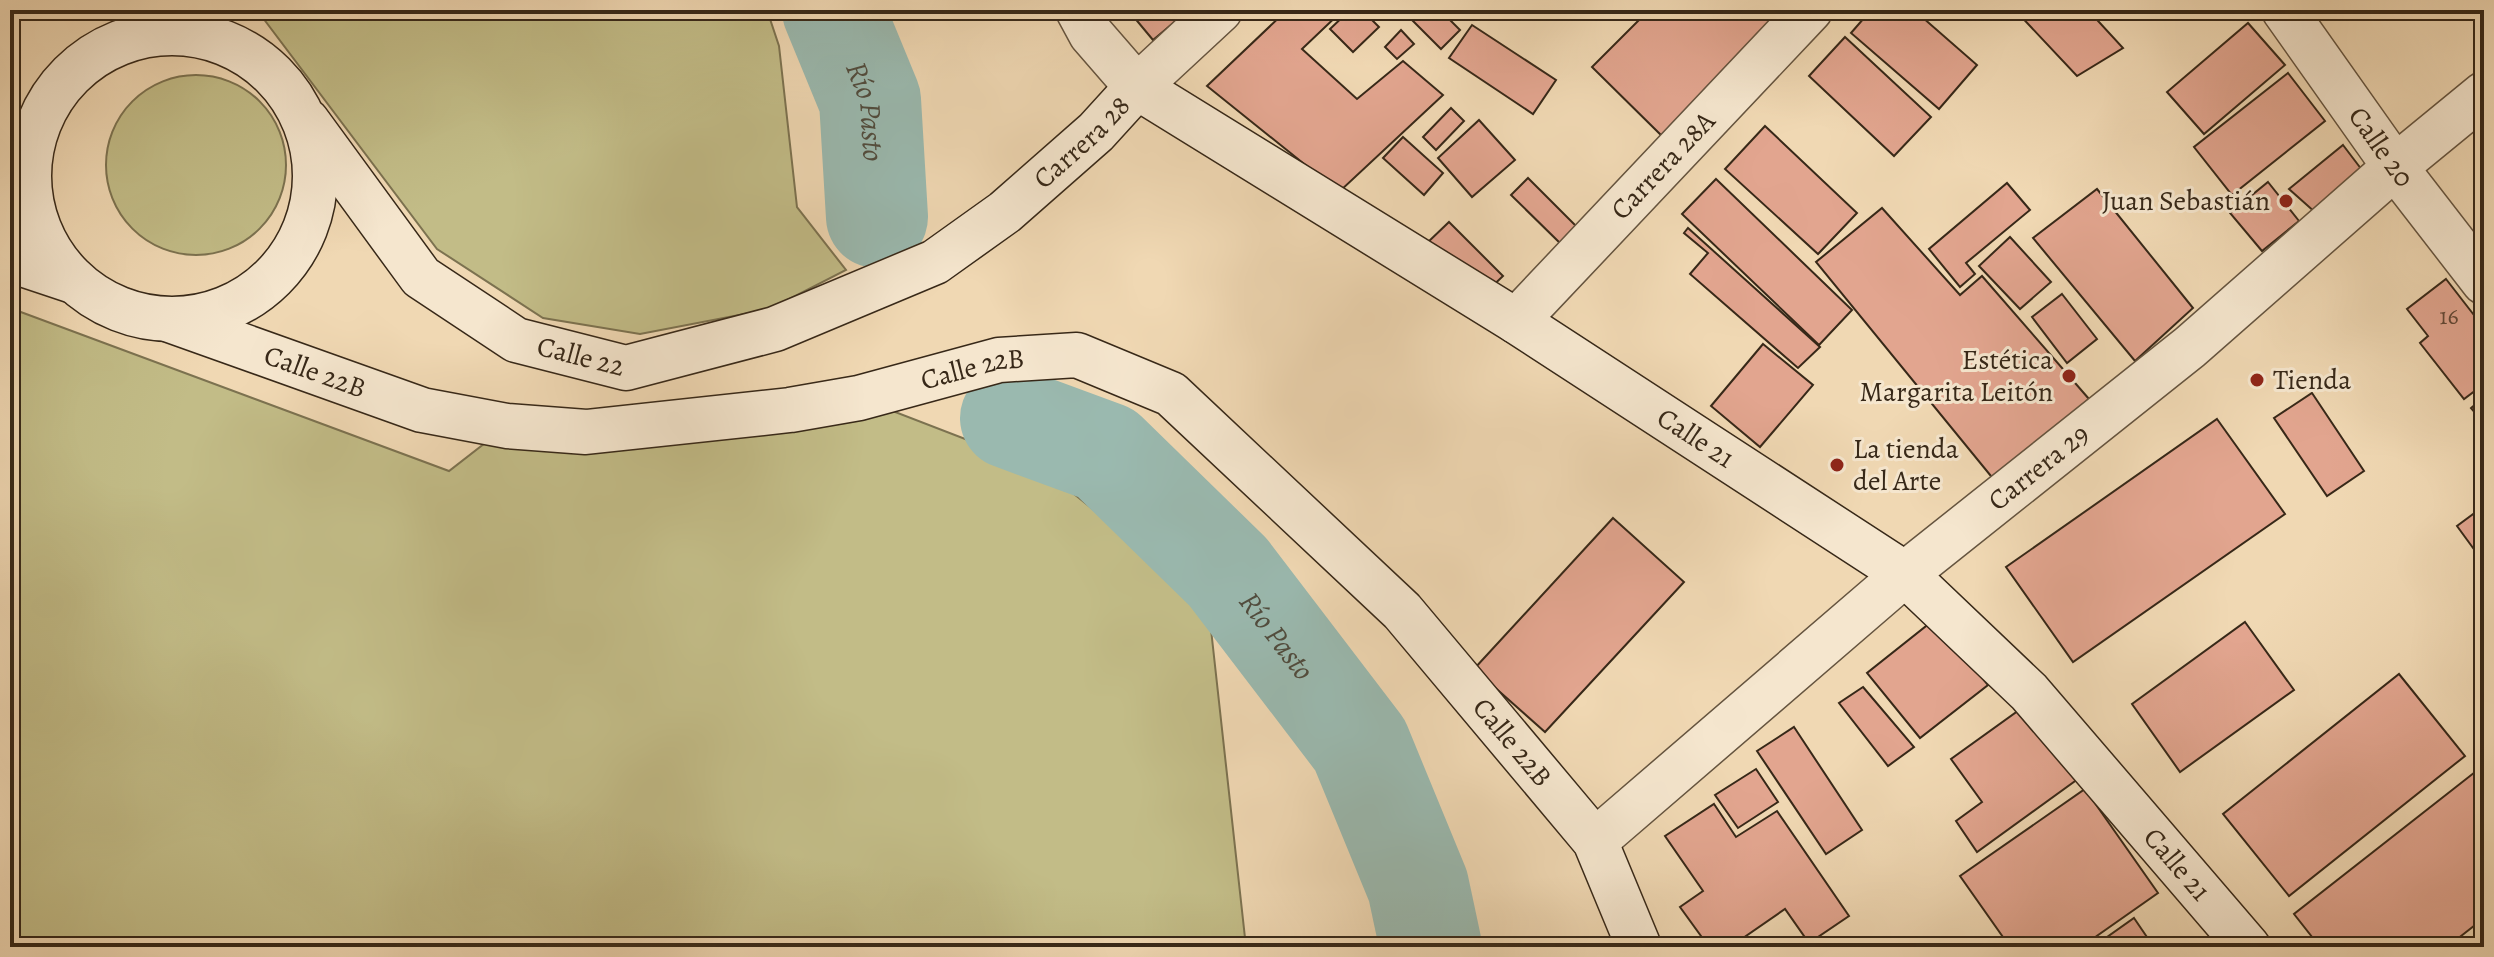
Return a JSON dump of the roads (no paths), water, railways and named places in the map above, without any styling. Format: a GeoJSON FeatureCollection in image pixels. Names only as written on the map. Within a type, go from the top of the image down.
{"type":"FeatureCollection","features":[{"type":"Feature","properties":{"kind":"main road"},"geometry":{"type":"LineString","coordinates":[[223,10],[270,69]]}},
{"type":"Feature","properties":{"kind":"main road","name":"Calle 21"},"geometry":{"type":"LineString","coordinates":[[1078,10],[1091,34],[1137,87],[1516,321],[1905,574],[2029,692],[2248,947]]}},
{"type":"Feature","properties":{"kind":"main road","name":"Carrera 28"},"geometry":{"type":"LineString","coordinates":[[935,262],[1005,212],[1096,132],[1137,87],[1220,10]]}},
{"type":"Feature","properties":{"kind":"main road","name":"Carrera 28A"},"geometry":{"type":"LineString","coordinates":[[1516,321],[1810,10]]}},
{"type":"Feature","properties":{"kind":"main road","name":"Calle 20"},"geometry":{"type":"LineString","coordinates":[[2284,10],[2395,167],[2484,282]]}},
{"type":"Feature","properties":{"kind":"main road"},"geometry":{"type":"LineString","coordinates":[[73,281],[43,241],[29,194],[32,144],[51,99],[85,61],[129,39],[179,32],[228,42],[270,69]]}},
{"type":"Feature","properties":{"kind":"main road","name":"Calle 22"},"geometry":{"type":"LineString","coordinates":[[270,69],[421,277],[516,340],[626,368],[775,329],[935,262]]}},
{"type":"Feature","properties":{"kind":"main road","name":"Carrera 29"},"geometry":{"type":"LineString","coordinates":[[1595,841],[1905,574],[2190,347],[2395,167],[2484,94]]}},
{"type":"Feature","properties":{"kind":"main road"},"geometry":{"type":"LineString","coordinates":[[10,260],[73,281],[115,309],[170,320],[227,310],[274,279],[307,232],[318,176],[307,121]]}},
{"type":"Feature","properties":{"kind":"main road","name":"Calle 22B"},"geometry":{"type":"LineString","coordinates":[[170,320],[422,410],[507,426],[586,432],[790,410],[859,398],[999,360],[1077,355],[1171,394],[1402,611],[1595,841],[1639,947]]}},
{"type":"Feature","properties":{"kind":"waterway","name":"Río Pasto"},"geometry":{"type":"LineString","coordinates":[[833,10],[870,100],[877,217]]}},
{"type":"Feature","properties":{"kind":"waterway","name":"Río Pasto"},"geometry":{"type":"LineString","coordinates":[[1011,418],[1106,453],[1228,572],[1360,745],[1418,886],[1431,947]]}},
{"type":"Feature","properties":{"kind":"place","name":"Juan Sebastián"},"geometry":{"type":"Point","coordinates":[2286,201]}},
{"type":"Feature","properties":{"kind":"place","name":"Estética Margarita Leitón"},"geometry":{"type":"Point","coordinates":[2069,376]}},
{"type":"Feature","properties":{"kind":"place","name":"Tienda"},"geometry":{"type":"Point","coordinates":[2257,380]}},
{"type":"Feature","properties":{"kind":"place","name":"La tienda del Arte"},"geometry":{"type":"Point","coordinates":[1837,465]}}]}
